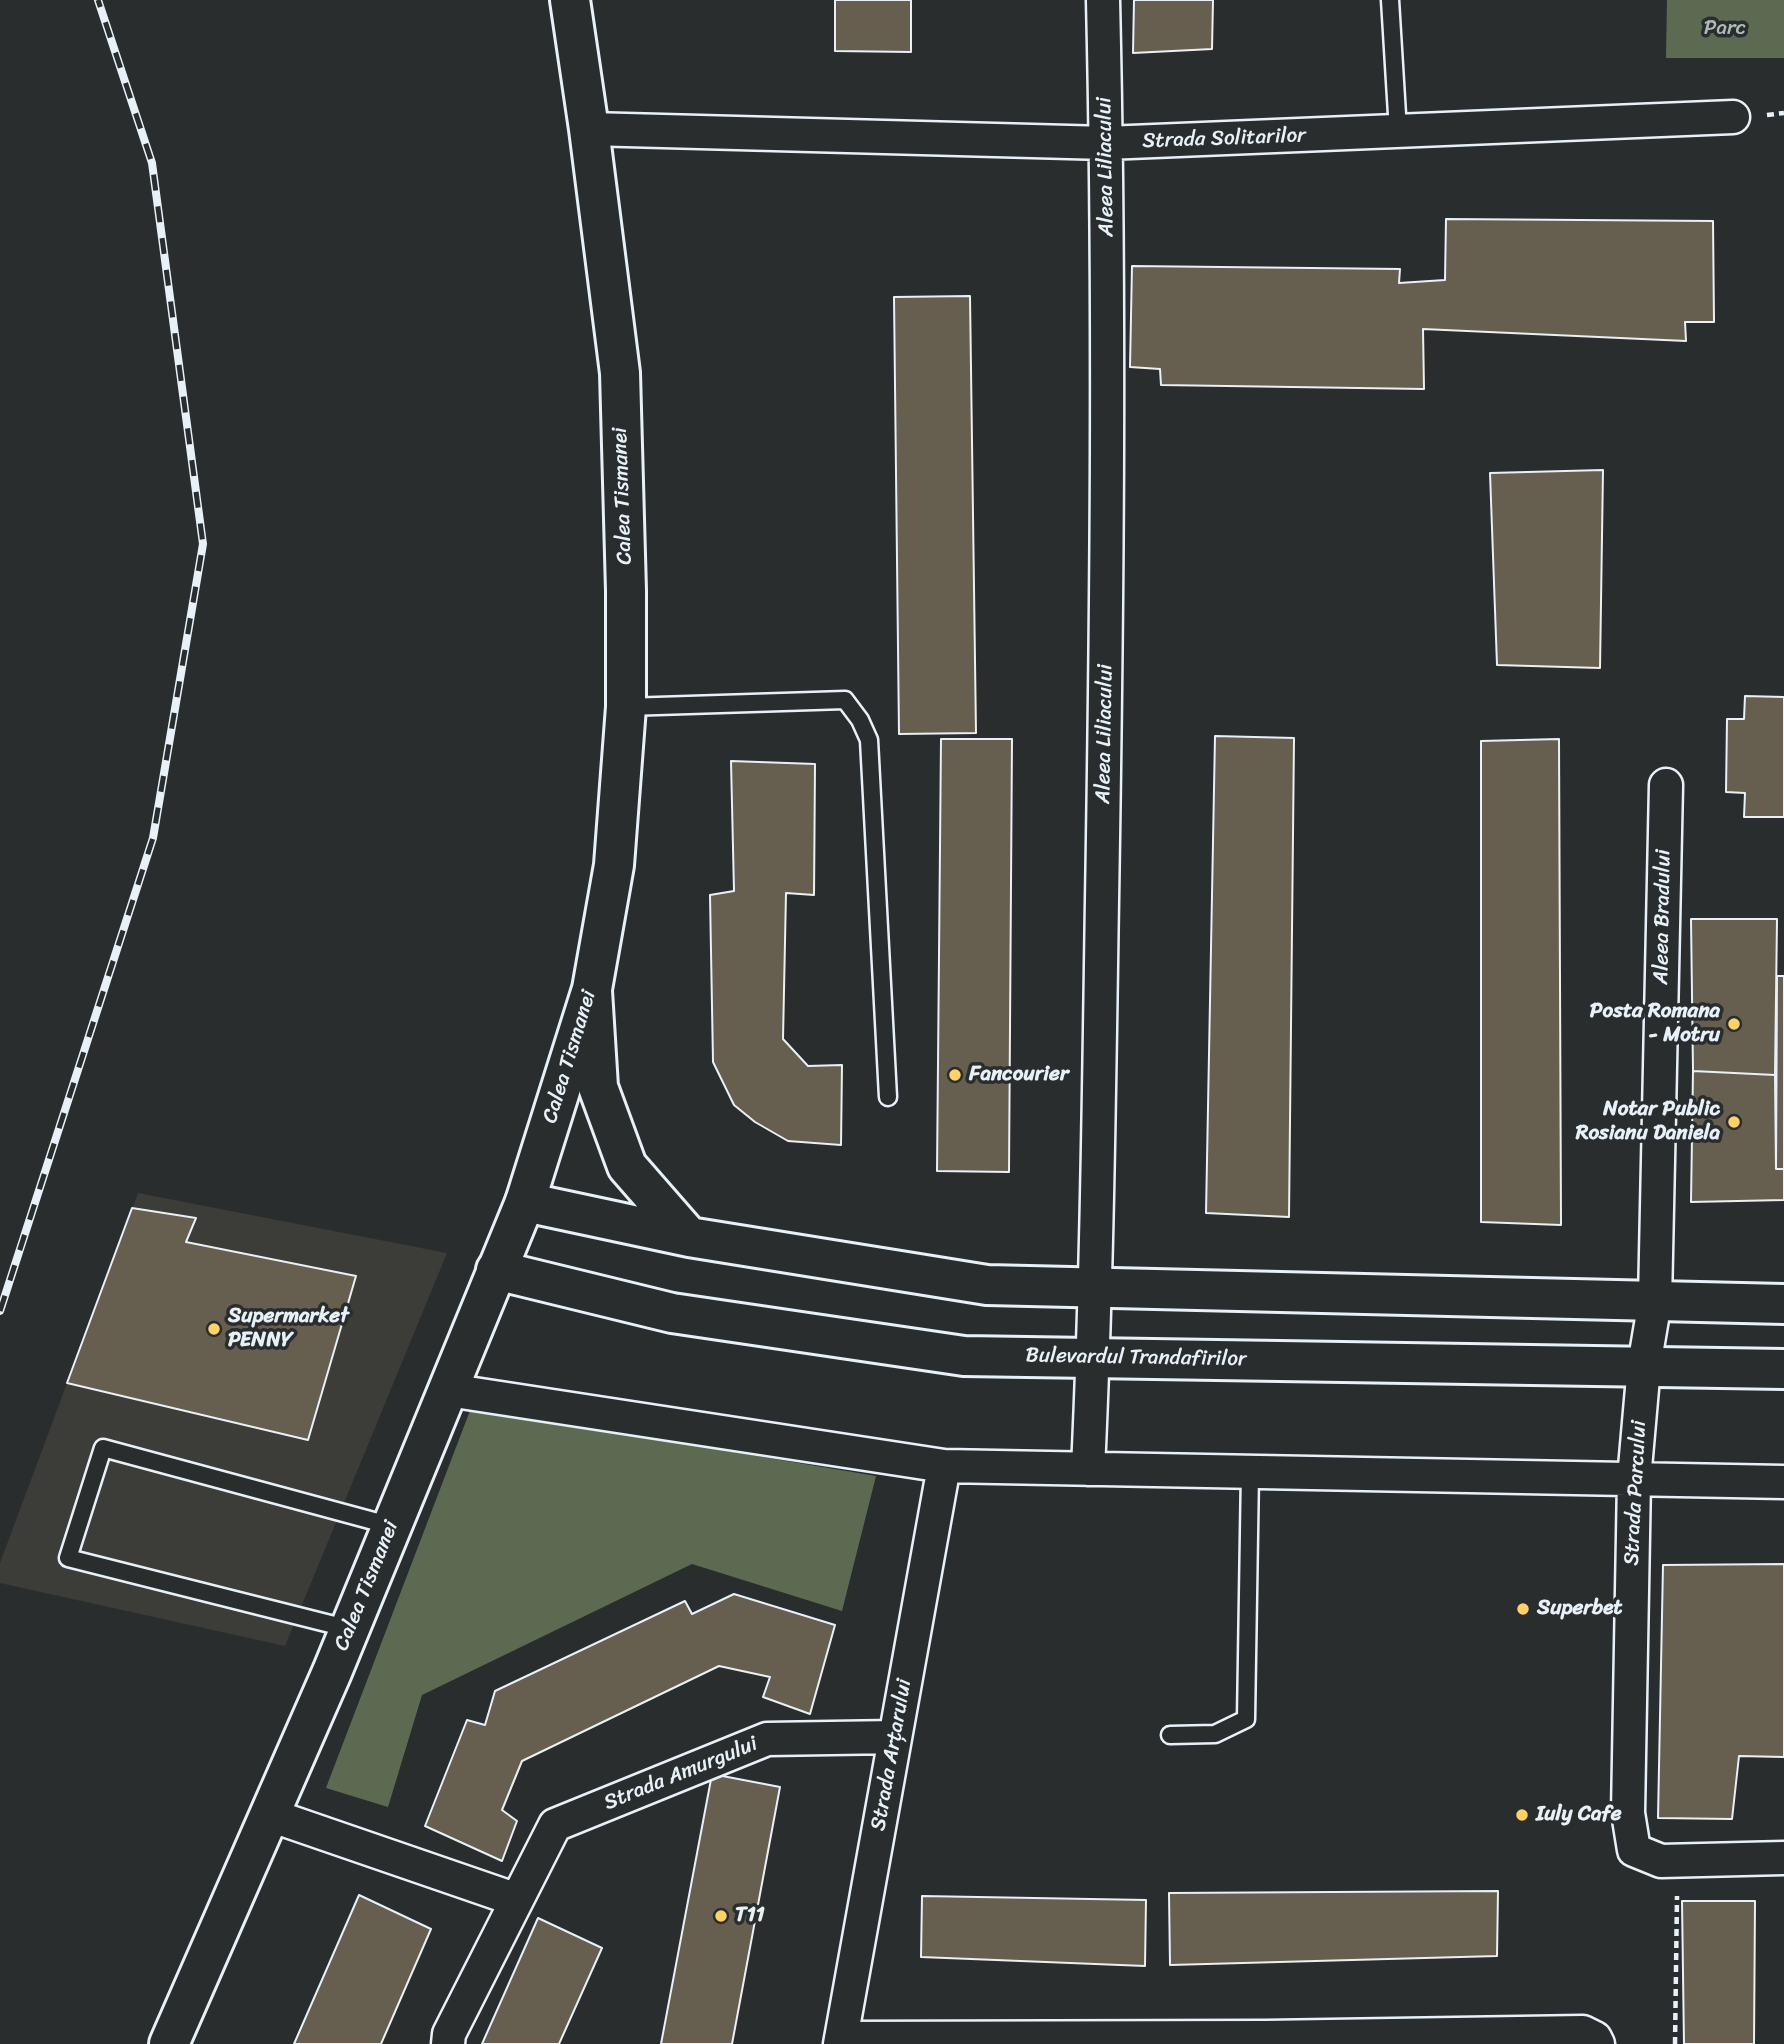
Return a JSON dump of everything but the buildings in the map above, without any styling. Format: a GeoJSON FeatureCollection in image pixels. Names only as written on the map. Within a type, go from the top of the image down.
{"type":"FeatureCollection","features":[{"type":"Feature","properties":{"kind":"street","name":"Calea Tismanei"},"geometry":{"type":"LineString","coordinates":[[169,2044],[350,1630],[525,1202],[592,989],[614,864],[626,707],[626,591],[620,373],[570,0]]}},
{"type":"Feature","properties":{"kind":"street","name":"Aleea Liliacului"},"geometry":{"type":"LineString","coordinates":[[1088,1469],[1096,1288],[1107,654],[1106,144],[1103,0]]}},
{"type":"Feature","properties":{"kind":"street","name":"Strada Solitarilor"},"geometry":{"type":"LineString","coordinates":[[589,129],[1106,144],[1733,117]]}},
{"type":"Feature","properties":{"kind":"street","name":"Aleea Bradului"},"geometry":{"type":"LineString","coordinates":[[1655,1301],[1666,785]]}},
{"type":"Feature","properties":{"kind":"street"},"geometry":{"type":"LineString","coordinates":[[592,989],[598,1087],[627,1166],[689,1237]]}},
{"type":"Feature","properties":{"kind":"street"},"geometry":{"type":"LineString","coordinates":[[525,1202],[689,1237],[987,1285],[1784,1304]]}},
{"type":"Feature","properties":{"kind":"street","name":"Bulevardul Trandafirilor"},"geometry":{"type":"LineString","coordinates":[[496,1270],[673,1313],[964,1356],[1784,1369]]}},
{"type":"Feature","properties":{"kind":"street","name":"Strada Parcului"},"geometry":{"type":"LineString","coordinates":[[1655,1301],[1644,1366],[1634,1479],[1628,1813],[1634,1850],[1661,1861],[1677,1860]]}},
{"type":"Feature","properties":{"kind":"street"},"geometry":{"type":"LineString","coordinates":[[448,1390],[944,1466],[1784,1482]]}},
{"type":"Feature","properties":{"kind":"street","name":"Strada Arțarului"},"geometry":{"type":"LineString","coordinates":[[841,2041],[944,1466]]}},
{"type":"Feature","properties":{"kind":"street","name":"Strada Amurgului"},"geometry":{"type":"LineString","coordinates":[[448,2044],[450,2034],[555,1825],[766,1739],[895,1737]]}},
{"type":"Feature","properties":{"kind":"street"},"geometry":{"type":"LineString","coordinates":[[270,1815],[517,1900]]}},
{"type":"Feature","properties":{"kind":"street"},"geometry":{"type":"LineString","coordinates":[[1677,1860],[1784,1858]]}},
{"type":"Feature","properties":{"kind":"street"},"geometry":{"type":"LineString","coordinates":[[841,2041],[1583,2032],[1596,2041]]}},
{"type":"Feature","properties":{"kind":"lane"},"geometry":{"type":"LineString","coordinates":[[1390,0],[1398,131]]}},
{"type":"Feature","properties":{"kind":"lane"},"geometry":{"type":"LineString","coordinates":[[626,707],[845,700],[860,720],[869,740],[888,1097]]}},
{"type":"Feature","properties":{"kind":"lane"},"geometry":{"type":"LineString","coordinates":[[350,1630],[68,1558],[103,1448],[392,1526]]}},
{"type":"Feature","properties":{"kind":"lane"},"geometry":{"type":"LineString","coordinates":[[1170,1735],[1215,1734],[1246,1719],[1250,1472]]}},
{"type":"Feature","properties":{"kind":"path"},"geometry":{"type":"LineString","coordinates":[[1675,2044],[1677,1860]]}},
{"type":"Feature","properties":{"kind":"shaded area"},"geometry":{"type":"Polygon","coordinates":[[[138,1193],[447,1253],[285,1646],[0,1583],[0,1563],[138,1193]]]}},
{"type":"Feature","properties":{"kind":"green space","name":"Parc"},"geometry":{"type":"Polygon","coordinates":[[[1667,0],[1784,0],[1784,58],[1666,58],[1667,0]]]}},
{"type":"Feature","properties":{"kind":"green space"},"geometry":{"type":"Polygon","coordinates":[[[471,1408],[876,1476],[842,1611],[692,1564],[422,1695],[388,1807],[326,1788],[471,1408]]]}},
{"type":"Feature","properties":{"kind":"railway"},"geometry":{"type":"LineString","coordinates":[[0,1311],[153,838],[203,544],[152,163],[98,0]]}},
{"type":"Feature","properties":{"kind":"place","name":"Posta Romana - Motru"},"geometry":{"type":"Point","coordinates":[1734,1024]}},
{"type":"Feature","properties":{"kind":"place","name":"Fancourier"},"geometry":{"type":"Point","coordinates":[955,1075]}},
{"type":"Feature","properties":{"kind":"place","name":"Notar Public Rosianu Daniela"},"geometry":{"type":"Point","coordinates":[1734,1122]}},
{"type":"Feature","properties":{"kind":"place","name":"Supermarket PENNY"},"geometry":{"type":"Point","coordinates":[214,1329]}},
{"type":"Feature","properties":{"kind":"place","name":"Superbet"},"geometry":{"type":"Point","coordinates":[1523,1609]}},
{"type":"Feature","properties":{"kind":"place","name":"Iuly Cafe"},"geometry":{"type":"Point","coordinates":[1522,1815]}},
{"type":"Feature","properties":{"kind":"place","name":"T11"},"geometry":{"type":"Point","coordinates":[721,1916]}}]}
